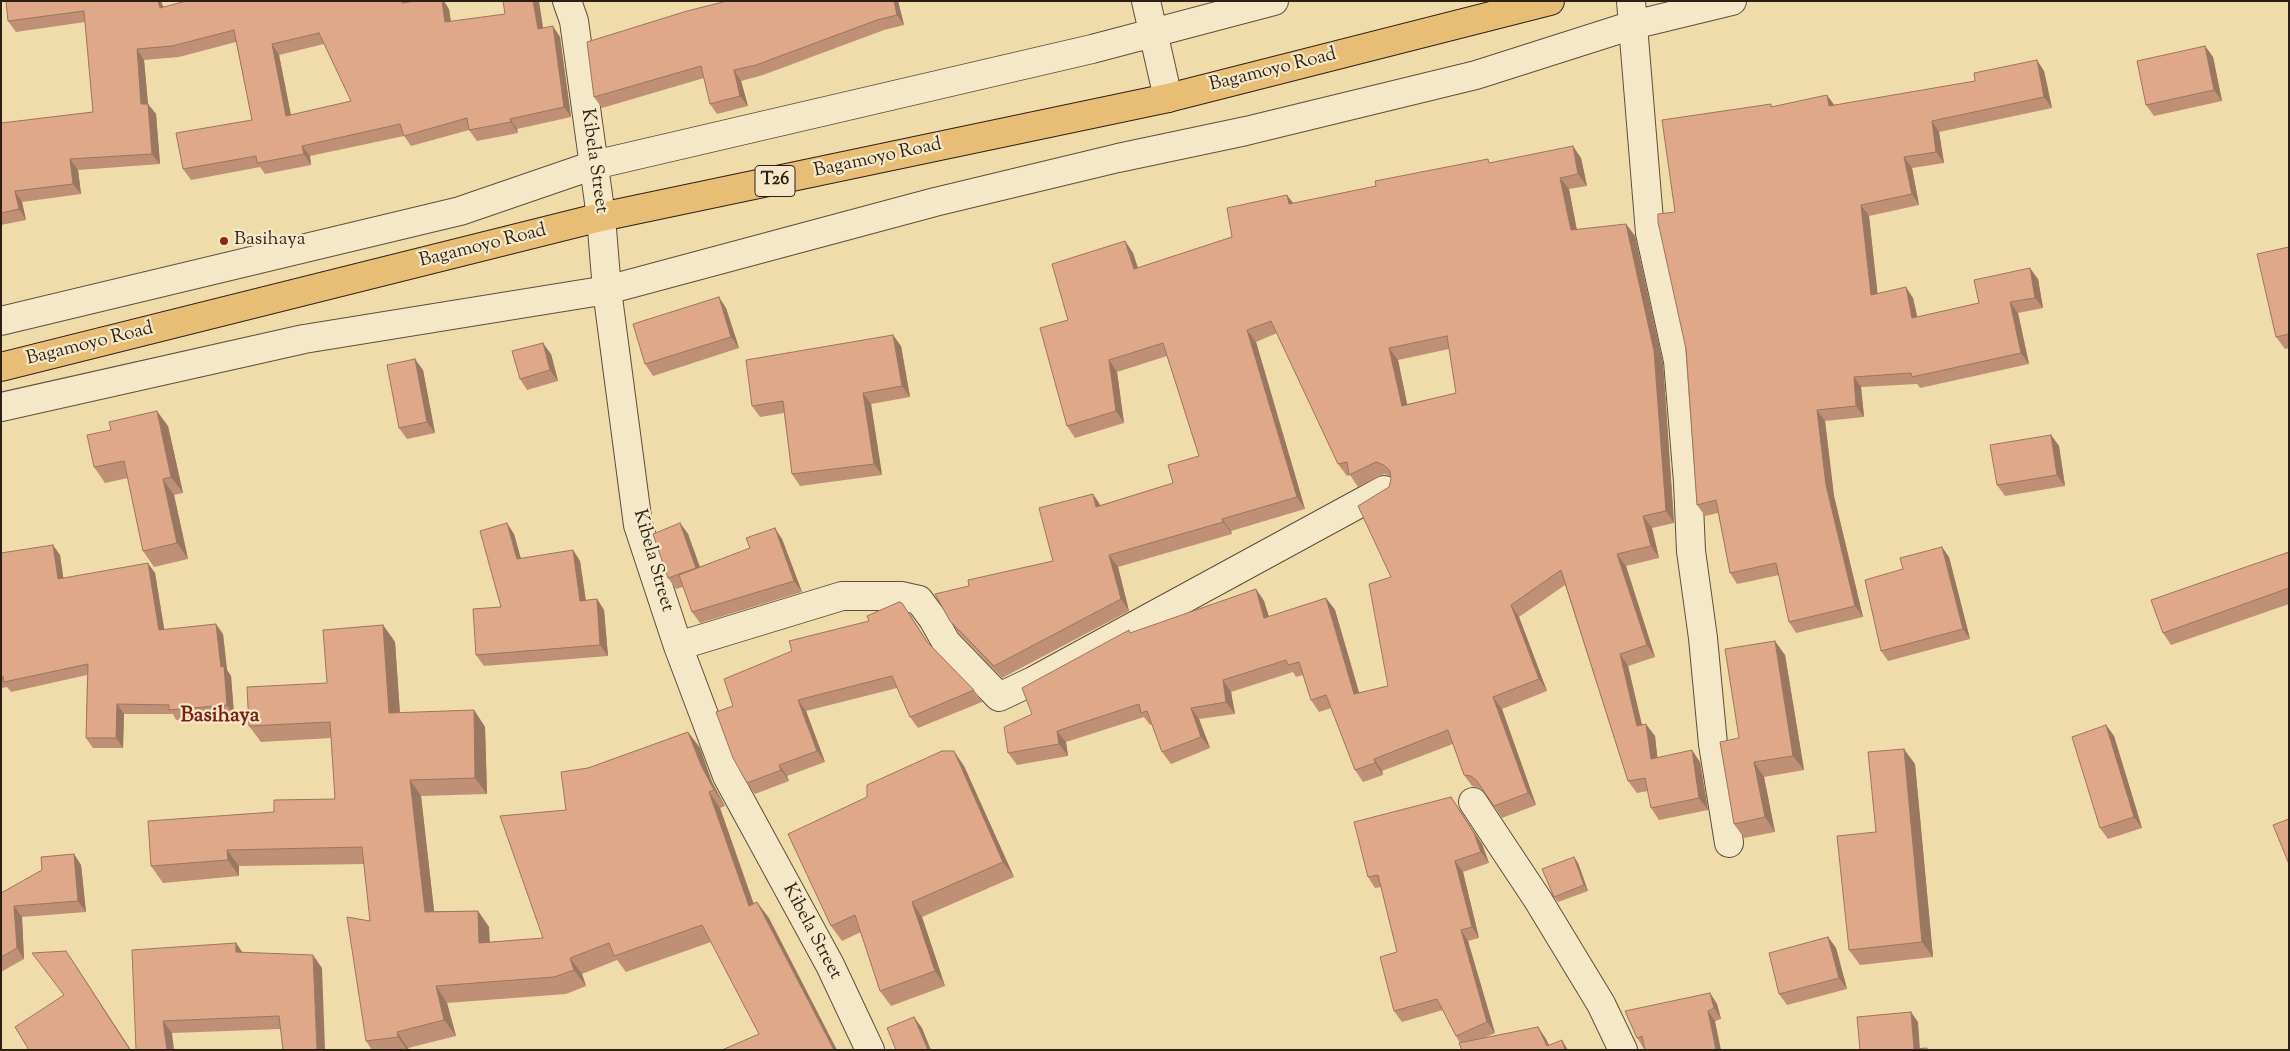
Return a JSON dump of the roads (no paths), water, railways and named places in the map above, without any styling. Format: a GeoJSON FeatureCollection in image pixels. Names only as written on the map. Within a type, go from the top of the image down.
{"type":"FeatureCollection","features":[{"type":"Feature","properties":{"kind":"highway","name":"Bagamoyo Road"},"geometry":{"type":"LineString","coordinates":[[1,366],[601,217],[1168,98],[1540,2]]}},
{"type":"Feature","properties":{"kind":"street","name":"Kibela Street"},"geometry":{"type":"LineString","coordinates":[[567,1],[574,21],[594,165],[601,217],[607,290],[638,525],[678,646],[727,776],[830,965],[870,1050]]}},
{"type":"Feature","properties":{"kind":"street"},"geometry":{"type":"LineString","coordinates":[[1146,1],[1168,98]]}},
{"type":"Feature","properties":{"kind":"street"},"geometry":{"type":"LineString","coordinates":[[1,321],[460,211],[594,165],[1153,33],[1274,1]]}},
{"type":"Feature","properties":{"kind":"street"},"geometry":{"type":"LineString","coordinates":[[1,407],[304,339],[607,290],[935,202],[1118,158],[1246,131],[1476,74],[1632,13],[1732,1]]}},
{"type":"Feature","properties":{"kind":"street"},"geometry":{"type":"LineString","coordinates":[[1632,13],[1650,233],[1678,361],[1688,482],[1690,551],[1703,638],[1713,744],[1729,843]]}},
{"type":"Feature","properties":{"kind":"street"},"geometry":{"type":"LineString","coordinates":[[678,646],[842,596],[901,596],[919,600],[933,618],[946,642],[999,697],[1033,682],[1384,490]]}},
{"type":"Feature","properties":{"kind":"street"},"geometry":{"type":"LineString","coordinates":[[1473,802],[1548,916],[1601,1004],[1624,1050]]}},
{"type":"Feature","properties":{"kind":"place","name":"Basihaya"},"geometry":{"type":"Point","coordinates":[224,241]}},
{"type":"Feature","properties":{"kind":"district","name":"Basihaya"},"geometry":{"type":"Point","coordinates":[220,717]}}]}
